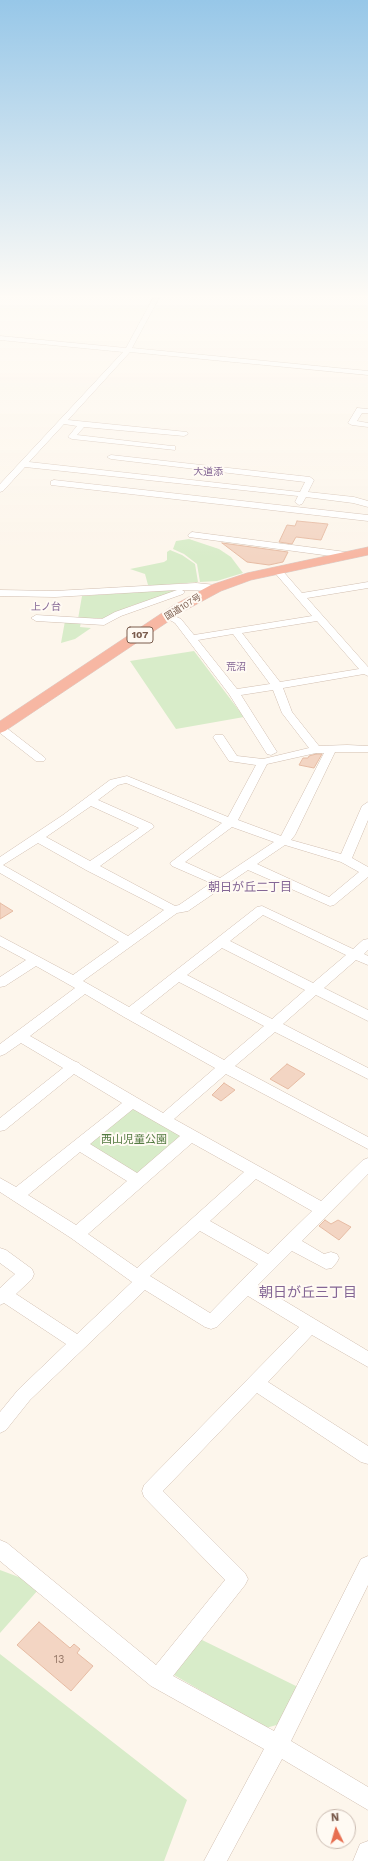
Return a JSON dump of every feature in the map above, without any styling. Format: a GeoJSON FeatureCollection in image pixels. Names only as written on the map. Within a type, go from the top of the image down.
{"type":"FeatureCollection","features":[{"type":"Feature","properties":{"kind":"highway","name":"国道107号"},"geometry":{"type":"LineString","coordinates":[[0,728],[168,616],[216,588],[247,577],[368,551]]}},
{"type":"Feature","properties":{"kind":"street"},"geometry":{"type":"LineString","coordinates":[[0,489],[96,385]]}},
{"type":"Feature","properties":{"kind":"street"},"geometry":{"type":"LineString","coordinates":[[368,411],[360,410],[352,423],[368,425]]}},
{"type":"Feature","properties":{"kind":"street"},"geometry":{"type":"LineString","coordinates":[[62,422],[184,434]]}},
{"type":"Feature","properties":{"kind":"street"},"geometry":{"type":"LineString","coordinates":[[82,424],[72,437],[172,448]]}},
{"type":"Feature","properties":{"kind":"street"},"geometry":{"type":"LineString","coordinates":[[116,490],[140,461],[161,431]]}},
{"type":"Feature","properties":{"kind":"street"},"geometry":{"type":"LineString","coordinates":[[111,458],[310,480],[295,510]]}},
{"type":"Feature","properties":{"kind":"street"},"geometry":{"type":"LineString","coordinates":[[24,464],[354,500],[368,504]]}},
{"type":"Feature","properties":{"kind":"street"},"geometry":{"type":"LineString","coordinates":[[180,497],[201,468]]}},
{"type":"Feature","properties":{"kind":"street"},"geometry":{"type":"LineString","coordinates":[[54,483],[368,518]]}},
{"type":"Feature","properties":{"kind":"street"},"geometry":{"type":"LineString","coordinates":[[192,535],[346,555]]}},
{"type":"Feature","properties":{"kind":"street"},"geometry":{"type":"LineString","coordinates":[[278,571],[367,672]]}},
{"type":"Feature","properties":{"kind":"street"},"geometry":{"type":"LineString","coordinates":[[299,596],[368,585]]}},
{"type":"Feature","properties":{"kind":"street"},"geometry":{"type":"LineString","coordinates":[[0,593],[55,594],[191,586],[216,588]]}},
{"type":"Feature","properties":{"kind":"street"},"geometry":{"type":"LineString","coordinates":[[36,618],[104,622],[118,614],[187,590],[191,586]]}},
{"type":"Feature","properties":{"kind":"street"},"geometry":{"type":"LineString","coordinates":[[168,616],[178,621],[234,693],[271,752]]}},
{"type":"Feature","properties":{"kind":"street"},"geometry":{"type":"LineString","coordinates":[[191,638],[318,618]]}},
{"type":"Feature","properties":{"kind":"street"},"geometry":{"type":"LineString","coordinates":[[236,631],[277,686],[287,713],[316,750]]}},
{"type":"Feature","properties":{"kind":"street"},"geometry":{"type":"LineString","coordinates":[[234,693],[367,672]]}},
{"type":"Feature","properties":{"kind":"street"},"geometry":{"type":"LineString","coordinates":[[0,728],[40,759]]}},
{"type":"Feature","properties":{"kind":"street"},"geometry":{"type":"LineString","coordinates":[[219,737],[233,759],[263,762],[316,750],[368,750]]}},
{"type":"Feature","properties":{"kind":"street"},"geometry":{"type":"LineString","coordinates":[[0,1051],[20,1036],[128,942],[173,910],[183,908],[219,882],[248,865],[283,841],[289,835],[332,749]]}},
{"type":"Feature","properties":{"kind":"street"},"geometry":{"type":"LineString","coordinates":[[219,882],[176,863],[231,822],[263,762]]}},
{"type":"Feature","properties":{"kind":"street"},"geometry":{"type":"LineString","coordinates":[[0,862],[38,838],[114,782],[127,779],[231,822],[283,841],[345,859],[367,872],[330,902],[248,865]]}},
{"type":"Feature","properties":{"kind":"street"},"geometry":{"type":"LineString","coordinates":[[90,801],[148,827],[90,867]]}},
{"type":"Feature","properties":{"kind":"street"},"geometry":{"type":"LineString","coordinates":[[345,859],[368,806]]}},
{"type":"Feature","properties":{"kind":"street"},"geometry":{"type":"LineString","coordinates":[[38,838],[173,910]]}},
{"type":"Feature","properties":{"kind":"street"},"geometry":{"type":"LineString","coordinates":[[0,868],[128,942]]}},
{"type":"Feature","properties":{"kind":"street"},"geometry":{"type":"LineString","coordinates":[[129,1014],[262,910],[368,961]]}},
{"type":"Feature","properties":{"kind":"street"},"geometry":{"type":"LineString","coordinates":[[0,940],[129,1014],[368,1144]]}},
{"type":"Feature","properties":{"kind":"street"},"geometry":{"type":"LineString","coordinates":[[221,942],[368,1016]]}},
{"type":"Feature","properties":{"kind":"street"},"geometry":{"type":"LineString","coordinates":[[164,1120],[368,943]]}},
{"type":"Feature","properties":{"kind":"street"},"geometry":{"type":"LineString","coordinates":[[0,983],[36,960]]}},
{"type":"Feature","properties":{"kind":"street"},"geometry":{"type":"LineString","coordinates":[[178,976],[368,1074]]}},
{"type":"Feature","properties":{"kind":"street"},"geometry":{"type":"LineString","coordinates":[[20,1036],[74,1066],[132,1102],[323,1210]]}},
{"type":"Feature","properties":{"kind":"street"},"geometry":{"type":"LineString","coordinates":[[0,1126],[74,1066]]}},
{"type":"Feature","properties":{"kind":"street"},"geometry":{"type":"LineString","coordinates":[[17,1195],[132,1102]]}},
{"type":"Feature","properties":{"kind":"street"},"geometry":{"type":"LineString","coordinates":[[77,1234],[191,1135]]}},
{"type":"Feature","properties":{"kind":"street"},"geometry":{"type":"LineString","coordinates":[[80,1145],[139,1181]]}},
{"type":"Feature","properties":{"kind":"street"},"geometry":{"type":"LineString","coordinates":[[0,1184],[77,1234],[141,1279],[211,1322],[368,1164]]}},
{"type":"Feature","properties":{"kind":"street"},"geometry":{"type":"LineString","coordinates":[[2,1419],[24,1395],[79,1344],[198,1222],[255,1171]]}},
{"type":"Feature","properties":{"kind":"street"},"geometry":{"type":"LineString","coordinates":[[198,1222],[269,1263]]}},
{"type":"Feature","properties":{"kind":"street"},"geometry":{"type":"LineString","coordinates":[[290,1242],[326,1263],[331,1258]]}},
{"type":"Feature","properties":{"kind":"street"},"geometry":{"type":"LineString","coordinates":[[0,1254],[26,1274],[2,1296],[79,1344]]}},
{"type":"Feature","properties":{"kind":"street"},"geometry":{"type":"LineString","coordinates":[[247,1287],[368,1360]]}},
{"type":"Feature","properties":{"kind":"street"},"geometry":{"type":"LineString","coordinates":[[158,1679],[238,1579],[151,1491],[310,1326]]}},
{"type":"Feature","properties":{"kind":"street"},"geometry":{"type":"LineString","coordinates":[[256,1383],[368,1456]]}},
{"type":"Feature","properties":{"kind":"street"},"geometry":{"type":"LineString","coordinates":[[0,1548],[158,1679],[278,1745],[368,1799]]}},
{"type":"Feature","properties":{"kind":"street"},"geometry":{"type":"LineString","coordinates":[[215,1861],[278,1745],[368,1565]]}},
{"type":"Feature","properties":{"kind":"street"},"geometry":{"type":"LineString","coordinates":[[364,1861],[368,1852]]}},
{"type":"Feature","properties":{"kind":"green space"},"geometry":{"type":"Polygon","coordinates":[[[189,539],[219,549],[231,557],[243,573],[217,581],[200,582],[197,564],[184,554],[173,549],[176,541],[189,539]]]}},
{"type":"Feature","properties":{"kind":"green space"},"geometry":{"type":"Polygon","coordinates":[[[170,550],[182,555],[195,564],[198,582],[151,586],[148,585],[145,574],[130,569],[164,562],[167,560],[167,552],[170,550]]]}},
{"type":"Feature","properties":{"kind":"green space"},"geometry":{"type":"Polygon","coordinates":[[[184,589],[131,606],[105,618],[78,619],[82,596],[184,589]]]}},
{"type":"Feature","properties":{"kind":"green space"},"geometry":{"type":"Polygon","coordinates":[[[65,621],[81,622],[80,627],[91,628],[75,639],[61,643],[65,621]]]}},
{"type":"Feature","properties":{"kind":"green space"},"geometry":{"type":"Polygon","coordinates":[[[194,651],[244,717],[176,729],[130,661],[194,651]]]}},
{"type":"Feature","properties":{"kind":"green space","name":"西山児童公園"},"geometry":{"type":"Polygon","coordinates":[[[129,1107],[180,1133],[180,1138],[139,1174],[133,1174],[88,1146],[129,1107]]]}},
{"type":"Feature","properties":{"kind":"green space"},"geometry":{"type":"Polygon","coordinates":[[[0,1570],[24,1579],[38,1590],[0,1633],[0,1570]]]}},
{"type":"Feature","properties":{"kind":"green space"},"geometry":{"type":"Polygon","coordinates":[[[196,1637],[298,1687],[280,1724],[266,1728],[174,1675],[196,1637]]]}},
{"type":"Feature","properties":{"kind":"green space"},"geometry":{"type":"Polygon","coordinates":[[[0,1654],[187,1800],[164,1861],[0,1861],[0,1654]]]}},
{"type":"Feature","properties":{"kind":"building"},"geometry":{"type":"Polygon","coordinates":[[[297,521],[328,524],[321,540],[296,537],[292,544],[279,542],[287,525],[295,526],[297,521]]]}},
{"type":"Feature","properties":{"kind":"building"},"geometry":{"type":"Polygon","coordinates":[[[222,543],[288,552],[283,562],[269,565],[247,562],[222,543]]]}},
{"type":"Feature","properties":{"kind":"building"},"geometry":{"type":"Polygon","coordinates":[[[322,754],[314,768],[299,765],[303,758],[308,758],[309,756],[322,754]]]}},
{"type":"Feature","properties":{"kind":"building"},"geometry":{"type":"Polygon","coordinates":[[[0,903],[13,911],[0,919],[0,903]]]}},
{"type":"Feature","properties":{"kind":"building"},"geometry":{"type":"Polygon","coordinates":[[[287,1064],[305,1074],[288,1089],[270,1079],[287,1064]]]}},
{"type":"Feature","properties":{"kind":"building"},"geometry":{"type":"Polygon","coordinates":[[[224,1083],[235,1090],[221,1101],[212,1095],[224,1083]]]}},
{"type":"Feature","properties":{"kind":"building"},"geometry":{"type":"Polygon","coordinates":[[[325,1220],[331,1224],[338,1220],[351,1227],[339,1240],[319,1226],[325,1220]]]}},
{"type":"Feature","properties":{"kind":"building"},"geometry":{"type":"Polygon","coordinates":[[[39,1622],[70,1648],[74,1644],[80,1649],[77,1653],[93,1666],[71,1691],[17,1645],[39,1622]]]}},
{"type":"Feature","properties":{"kind":"district","name":"大道添"},"geometry":{"type":"Point","coordinates":[208,472]}},
{"type":"Feature","properties":{"kind":"district","name":"上ノ台"},"geometry":{"type":"Point","coordinates":[46,607]}},
{"type":"Feature","properties":{"kind":"district","name":"荒沼"},"geometry":{"type":"Point","coordinates":[236,667]}},
{"type":"Feature","properties":{"kind":"district","name":"朝日が丘二丁目"},"geometry":{"type":"Point","coordinates":[250,887]}},
{"type":"Feature","properties":{"kind":"district","name":"朝日が丘三丁目"},"geometry":{"type":"Point","coordinates":[308,1293]}}]}
